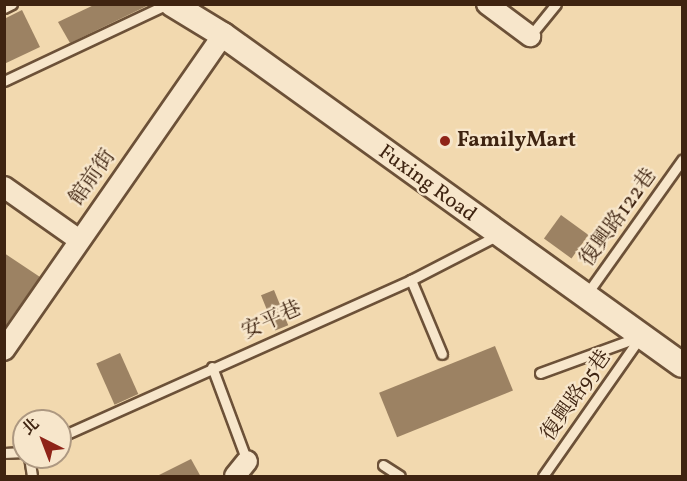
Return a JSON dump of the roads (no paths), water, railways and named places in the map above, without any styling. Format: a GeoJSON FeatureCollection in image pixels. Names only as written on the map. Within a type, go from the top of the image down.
{"type":"FeatureCollection","features":[{"type":"Feature","properties":{"kind":"street","name":"Fuxing Road"},"geometry":{"type":"LineString","coordinates":[[170,4],[223,35],[498,235],[682,365]]}},
{"type":"Feature","properties":{"kind":"street"},"geometry":{"type":"LineString","coordinates":[[487,4],[530,36]]}},
{"type":"Feature","properties":{"kind":"street","name":"館前街"},"geometry":{"type":"LineString","coordinates":[[4,350],[223,35]]}},
{"type":"Feature","properties":{"kind":"street"},"geometry":{"type":"LineString","coordinates":[[4,187],[79,240]]}},
{"type":"Feature","properties":{"kind":"street"},"geometry":{"type":"LineString","coordinates":[[235,477],[248,461]]}},
{"type":"Feature","properties":{"kind":"lane"},"geometry":{"type":"LineString","coordinates":[[4,8],[12,4]]}},
{"type":"Feature","properties":{"kind":"lane"},"geometry":{"type":"LineString","coordinates":[[4,81],[170,4]]}},
{"type":"Feature","properties":{"kind":"lane"},"geometry":{"type":"LineString","coordinates":[[530,36],[556,4]]}},
{"type":"Feature","properties":{"kind":"lane","name":"復興路122巷"},"geometry":{"type":"LineString","coordinates":[[585,296],[682,160]]}},
{"type":"Feature","properties":{"kind":"lane","name":"安平巷"},"geometry":{"type":"LineString","coordinates":[[72,431],[411,280],[498,235]]}},
{"type":"Feature","properties":{"kind":"lane"},"geometry":{"type":"LineString","coordinates":[[411,280],[442,354]]}},
{"type":"Feature","properties":{"kind":"lane"},"geometry":{"type":"LineString","coordinates":[[540,373],[642,336]]}},
{"type":"Feature","properties":{"kind":"lane","name":"復興路95巷"},"geometry":{"type":"LineString","coordinates":[[543,477],[642,336]]}},
{"type":"Feature","properties":{"kind":"lane"},"geometry":{"type":"LineString","coordinates":[[212,367],[248,461]]}},
{"type":"Feature","properties":{"kind":"lane"},"geometry":{"type":"LineString","coordinates":[[383,465],[400,477]]}},
{"type":"Feature","properties":{"kind":"place","name":"FamilyMart"},"geometry":{"type":"Point","coordinates":[445,141]}}]}
